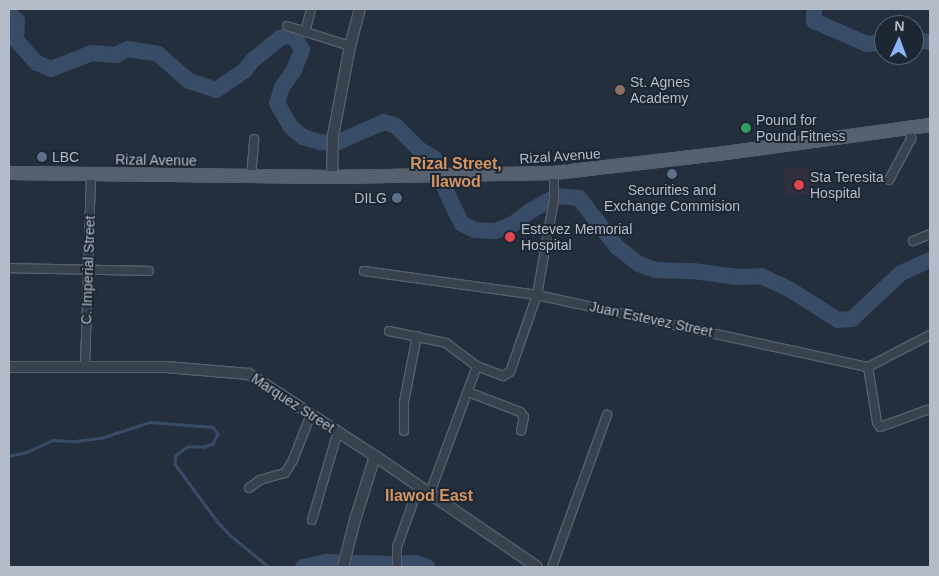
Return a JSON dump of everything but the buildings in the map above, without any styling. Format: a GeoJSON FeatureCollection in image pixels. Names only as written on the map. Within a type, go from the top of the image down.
{"type":"FeatureCollection","features":[{"type":"Feature","properties":{"kind":"main road","name":"Rizal Avenue"},"geometry":{"type":"LineString","coordinates":[[9,173],[332,177],[554,173],[718,154],[930,125]]}},
{"type":"Feature","properties":{"kind":"street"},"geometry":{"type":"LineString","coordinates":[[304,32],[309,9]]}},
{"type":"Feature","properties":{"kind":"street"},"geometry":{"type":"LineString","coordinates":[[332,177],[334,136],[350,46],[360,9]]}},
{"type":"Feature","properties":{"kind":"street"},"geometry":{"type":"LineString","coordinates":[[288,26],[350,46]]}},
{"type":"Feature","properties":{"kind":"street"},"geometry":{"type":"LineString","coordinates":[[889,180],[911,139],[910,128]]}},
{"type":"Feature","properties":{"kind":"street"},"geometry":{"type":"LineString","coordinates":[[251,176],[254,139]]}},
{"type":"Feature","properties":{"kind":"street"},"geometry":{"type":"LineString","coordinates":[[390,331],[446,343],[477,366],[503,376],[510,372],[537,295],[554,200],[554,173]]}},
{"type":"Feature","properties":{"kind":"street","name":"C. Imperial Street"},"geometry":{"type":"LineString","coordinates":[[85,367],[91,174]]}},
{"type":"Feature","properties":{"kind":"street"},"geometry":{"type":"LineString","coordinates":[[913,241],[930,234]]}},
{"type":"Feature","properties":{"kind":"street"},"geometry":{"type":"LineString","coordinates":[[9,268],[149,271]]}},
{"type":"Feature","properties":{"kind":"street","name":"Juan Estevez Street"},"geometry":{"type":"LineString","coordinates":[[364,271],[537,295],[868,367]]}},
{"type":"Feature","properties":{"kind":"street"},"geometry":{"type":"LineString","coordinates":[[930,335],[868,367],[880,427],[930,409]]}},
{"type":"Feature","properties":{"kind":"street"},"geometry":{"type":"LineString","coordinates":[[404,431],[404,402],[417,336]]}},
{"type":"Feature","properties":{"kind":"street"},"geometry":{"type":"LineString","coordinates":[[430,493],[477,366]]}},
{"type":"Feature","properties":{"kind":"street","name":"Marquez Street"},"geometry":{"type":"LineString","coordinates":[[9,367],[166,367],[249,374],[338,431],[537,567]]}},
{"type":"Feature","properties":{"kind":"street"},"geometry":{"type":"LineString","coordinates":[[468,392],[520,412],[524,417],[522,431]]}},
{"type":"Feature","properties":{"kind":"street"},"geometry":{"type":"LineString","coordinates":[[249,488],[260,480],[285,473],[293,460],[311,414]]}},
{"type":"Feature","properties":{"kind":"street"},"geometry":{"type":"LineString","coordinates":[[552,567],[607,415]]}},
{"type":"Feature","properties":{"kind":"street"},"geometry":{"type":"LineString","coordinates":[[312,520],[338,431]]}},
{"type":"Feature","properties":{"kind":"street"},"geometry":{"type":"LineString","coordinates":[[343,567],[375,456]]}},
{"type":"Feature","properties":{"kind":"street"},"geometry":{"type":"LineString","coordinates":[[397,567],[395,558],[397,547],[419,486]]}},
{"type":"Feature","properties":{"kind":"shaded area","name":"Sta Teresita Hospital"},"geometry":{"type":"Polygon","coordinates":[[[807,167],[808,176],[812,176],[814,193],[786,196],[783,169],[807,167]]]}},
{"type":"Feature","properties":{"kind":"waterway"},"geometry":{"type":"LineString","coordinates":[[814,9],[814,21],[867,44],[874,43]]}},
{"type":"Feature","properties":{"kind":"waterway"},"geometry":{"type":"LineString","coordinates":[[9,14],[17,20],[16,40],[37,63],[51,69],[92,53],[116,55],[128,49],[158,54],[189,81],[216,90],[244,71],[253,60],[280,38],[291,35],[302,50],[293,72],[282,87],[277,103],[291,127],[303,137],[319,142],[336,143],[384,122],[396,126],[419,149],[434,158],[440,178],[462,224],[475,230],[495,231],[513,224],[530,211],[557,196],[579,198],[617,247],[639,264],[655,270],[693,271],[738,277],[761,276],[789,289],[838,320],[852,319],[901,273],[930,260]]}},
{"type":"Feature","properties":{"kind":"waterway"},"geometry":{"type":"LineString","coordinates":[[924,41],[930,42]]}},
{"type":"Feature","properties":{"kind":"waterway"},"geometry":{"type":"LineString","coordinates":[[9,456],[27,452],[53,440],[75,441],[101,438],[150,422],[213,427],[218,434],[213,444],[205,447],[188,447],[176,455],[175,464],[217,521],[230,535],[269,567]]}},
{"type":"Feature","properties":{"kind":"waterway"},"geometry":{"type":"LineString","coordinates":[[303,567],[327,562],[415,563],[427,567]]}},
{"type":"Feature","properties":{"kind":"place","name":"St. Agnes Academy"},"geometry":{"type":"Point","coordinates":[620,90]}},
{"type":"Feature","properties":{"kind":"place","name":"Pound for Pound Fitness"},"geometry":{"type":"Point","coordinates":[746,128]}},
{"type":"Feature","properties":{"kind":"place","name":"LBC"},"geometry":{"type":"Point","coordinates":[42,157]}},
{"type":"Feature","properties":{"kind":"place","name":"Securities and Exchange Commision"},"geometry":{"type":"Point","coordinates":[672,174]}},
{"type":"Feature","properties":{"kind":"place","name":"Sta Teresita Hospital"},"geometry":{"type":"Point","coordinates":[799,185]}},
{"type":"Feature","properties":{"kind":"place","name":"DILG"},"geometry":{"type":"Point","coordinates":[397,198]}},
{"type":"Feature","properties":{"kind":"place","name":"Estevez Memorial Hospital"},"geometry":{"type":"Point","coordinates":[510,237]}},
{"type":"Feature","properties":{"kind":"district","name":"Rizal Street, Ilawod"},"geometry":{"type":"Point","coordinates":[456,173]}},
{"type":"Feature","properties":{"kind":"district","name":"Ilawod East"},"geometry":{"type":"Point","coordinates":[429,496]}}]}
